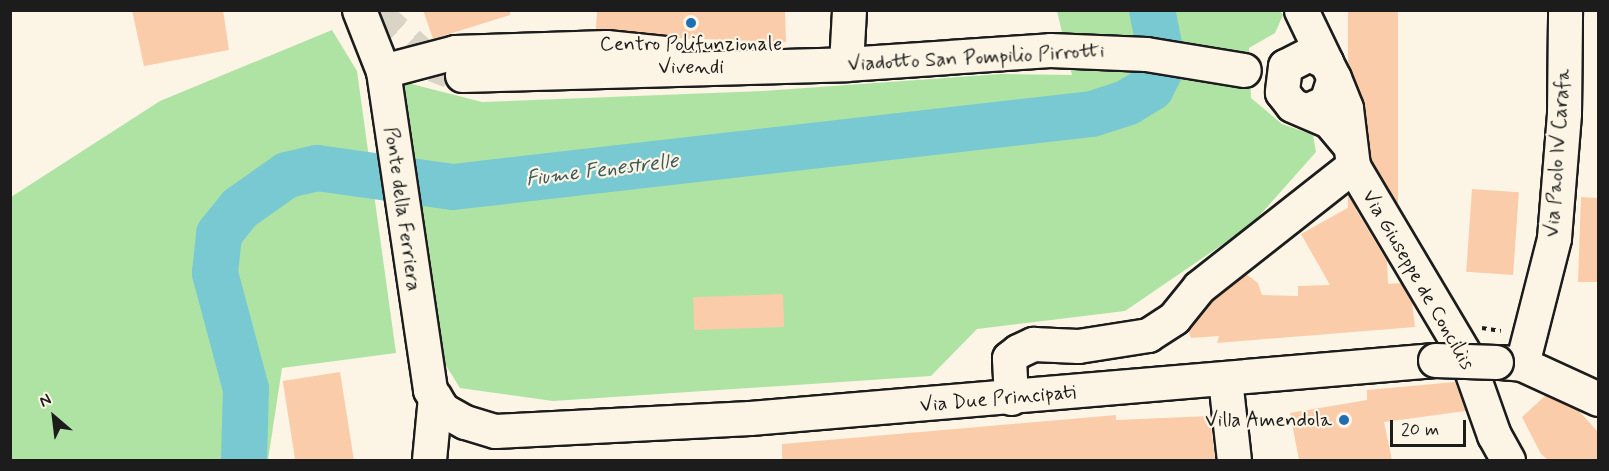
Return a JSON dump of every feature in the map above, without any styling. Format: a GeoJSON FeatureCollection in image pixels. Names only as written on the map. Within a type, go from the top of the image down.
{"type":"FeatureCollection","features":[{"type":"Feature","properties":{"kind":"street"},"geometry":{"type":"LineString","coordinates":[[359,10],[381,62]]}},
{"type":"Feature","properties":{"kind":"street"},"geometry":{"type":"LineString","coordinates":[[381,62],[386,10]]}},
{"type":"Feature","properties":{"kind":"street"},"geometry":{"type":"LineString","coordinates":[[846,64],[849,10]]}},
{"type":"Feature","properties":{"kind":"street"},"geometry":{"type":"LineString","coordinates":[[1300,10],[1288,63],[1280,83],[1298,104],[1326,102],[1330,70]]}},
{"type":"Feature","properties":{"kind":"street"},"geometry":{"type":"LineString","coordinates":[[1011,398],[1009,358],[1018,351],[1033,344],[1078,346],[1148,335],[1174,318],[1199,286],[1351,155],[1346,108],[1300,10]]}},
{"type":"Feature","properties":{"kind":"street","name":"Via Paolo IV Carafa"},"geometry":{"type":"LineString","coordinates":[[1509,363],[1554,238],[1564,113],[1565,10]]}},
{"type":"Feature","properties":{"kind":"street"},"geometry":{"type":"LineString","coordinates":[[381,62],[455,52],[532,47],[658,50],[706,69]]}},
{"type":"Feature","properties":{"kind":"street","name":"Viadotto San Pompilio Pirrotti"},"geometry":{"type":"LineString","coordinates":[[462,75],[846,64],[1050,50],[1146,54],[1240,69]]}},
{"type":"Feature","properties":{"kind":"street"},"geometry":{"type":"LineString","coordinates":[[1240,69],[1257,73],[1309,54],[1330,70]]}},
{"type":"Feature","properties":{"kind":"street","name":"Ponte della Ferriera"},"geometry":{"type":"LineString","coordinates":[[381,62],[424,365]]}},
{"type":"Feature","properties":{"kind":"street","name":"Via Giuseppe de Conciliis"},"geometry":{"type":"LineString","coordinates":[[1240,69],[1329,121],[1351,155],[1466,356],[1494,435],[1508,460]]}},
{"type":"Feature","properties":{"kind":"street","name":"Via Due Principati"},"geometry":{"type":"LineString","coordinates":[[424,365],[435,397],[443,410],[465,422],[495,431],[750,418],[1011,398],[1435,360],[1509,363],[1599,399]]}},
{"type":"Feature","properties":{"kind":"street"},"geometry":{"type":"LineString","coordinates":[[1225,379],[1234,460]]}},
{"type":"Feature","properties":{"kind":"street"},"geometry":{"type":"LineString","coordinates":[[429,460],[435,397]]}},
{"type":"Feature","properties":{"kind":"green space"},"geometry":{"type":"Polygon","coordinates":[[[1057,11],[1280,11],[1283,15],[1275,33],[1249,48],[1251,98],[1282,124],[1313,135],[1316,152],[1251,225],[1125,311],[977,329],[931,376],[553,401],[460,388],[445,364],[400,81],[482,102],[763,91],[1001,74],[1072,75],[1057,11]]]}},
{"type":"Feature","properties":{"kind":"green space"},"geometry":{"type":"Polygon","coordinates":[[[332,30],[357,71],[396,353],[282,368],[268,460],[11,460],[11,197],[160,101],[332,30]]]}},
{"type":"Feature","properties":{"kind":"building"},"geometry":{"type":"Polygon","coordinates":[[[132,10],[223,10],[229,50],[144,66],[132,10]]]}},
{"type":"Feature","properties":{"kind":"building"},"geometry":{"type":"Polygon","coordinates":[[[423,10],[510,10],[510,15],[433,39],[423,10]]]}},
{"type":"Feature","properties":{"kind":"building","name":"Centro Polifunzionale Vivendi"},"geometry":{"type":"Polygon","coordinates":[[[597,10],[785,10],[786,42],[676,38],[596,29],[597,10]]]}},
{"type":"Feature","properties":{"kind":"building"},"geometry":{"type":"Polygon","coordinates":[[[1348,10],[1398,10],[1398,209],[1348,209],[1348,10]]]}},
{"type":"Feature","properties":{"kind":"building"},"geometry":{"type":"Polygon","coordinates":[[[1472,189],[1519,192],[1513,275],[1466,272],[1472,189]]]}},
{"type":"Feature","properties":{"kind":"building"},"geometry":{"type":"Polygon","coordinates":[[[1581,197],[1599,198],[1599,282],[1578,282],[1581,197]]]}},
{"type":"Feature","properties":{"kind":"building"},"geometry":{"type":"Polygon","coordinates":[[[1353,205],[1387,261],[1388,284],[1401,283],[1412,302],[1415,327],[1217,343],[1219,336],[1191,338],[1188,330],[1212,300],[1246,274],[1258,283],[1262,295],[1298,296],[1298,286],[1330,285],[1301,234],[1353,205]]]}},
{"type":"Feature","properties":{"kind":"building"},"geometry":{"type":"Polygon","coordinates":[[[783,294],[784,327],[694,330],[693,297],[783,294]]]}},
{"type":"Feature","properties":{"kind":"building"},"geometry":{"type":"Polygon","coordinates":[[[340,372],[354,460],[295,460],[283,381],[340,372]]]}},
{"type":"Feature","properties":{"kind":"building","name":"Villa Amendola"},"geometry":{"type":"Polygon","coordinates":[[[1455,382],[1466,411],[1384,422],[1392,460],[1299,460],[1290,413],[1367,400],[1367,390],[1455,382]]]}},
{"type":"Feature","properties":{"kind":"building"},"geometry":{"type":"Polygon","coordinates":[[[1546,395],[1578,410],[1599,433],[1599,460],[1548,460],[1541,454],[1522,417],[1546,395]]]}},
{"type":"Feature","properties":{"kind":"building"},"geometry":{"type":"Polygon","coordinates":[[[1116,415],[1116,420],[1210,416],[1215,460],[782,460],[782,444],[1116,415]]]}},
{"type":"Feature","properties":{"kind":"waterway","name":"Fiume Fenestrelle"},"geometry":{"type":"LineString","coordinates":[[244,460],[246,389],[215,273],[219,234],[240,208],[287,175],[317,168],[453,187],[1092,114],[1128,102],[1151,88],[1163,64],[1152,10]]}},
{"type":"Feature","properties":{"kind":"tunnel"},"geometry":{"type":"LineString","coordinates":[[372,10],[434,65],[450,71]]}},
{"type":"Feature","properties":{"kind":"place","name":"Centro Polifunzionale Vivendi"},"geometry":{"type":"Point","coordinates":[691,23]}},
{"type":"Feature","properties":{"kind":"place","name":"Villa Amendola"},"geometry":{"type":"Point","coordinates":[1344,420]}}]}
